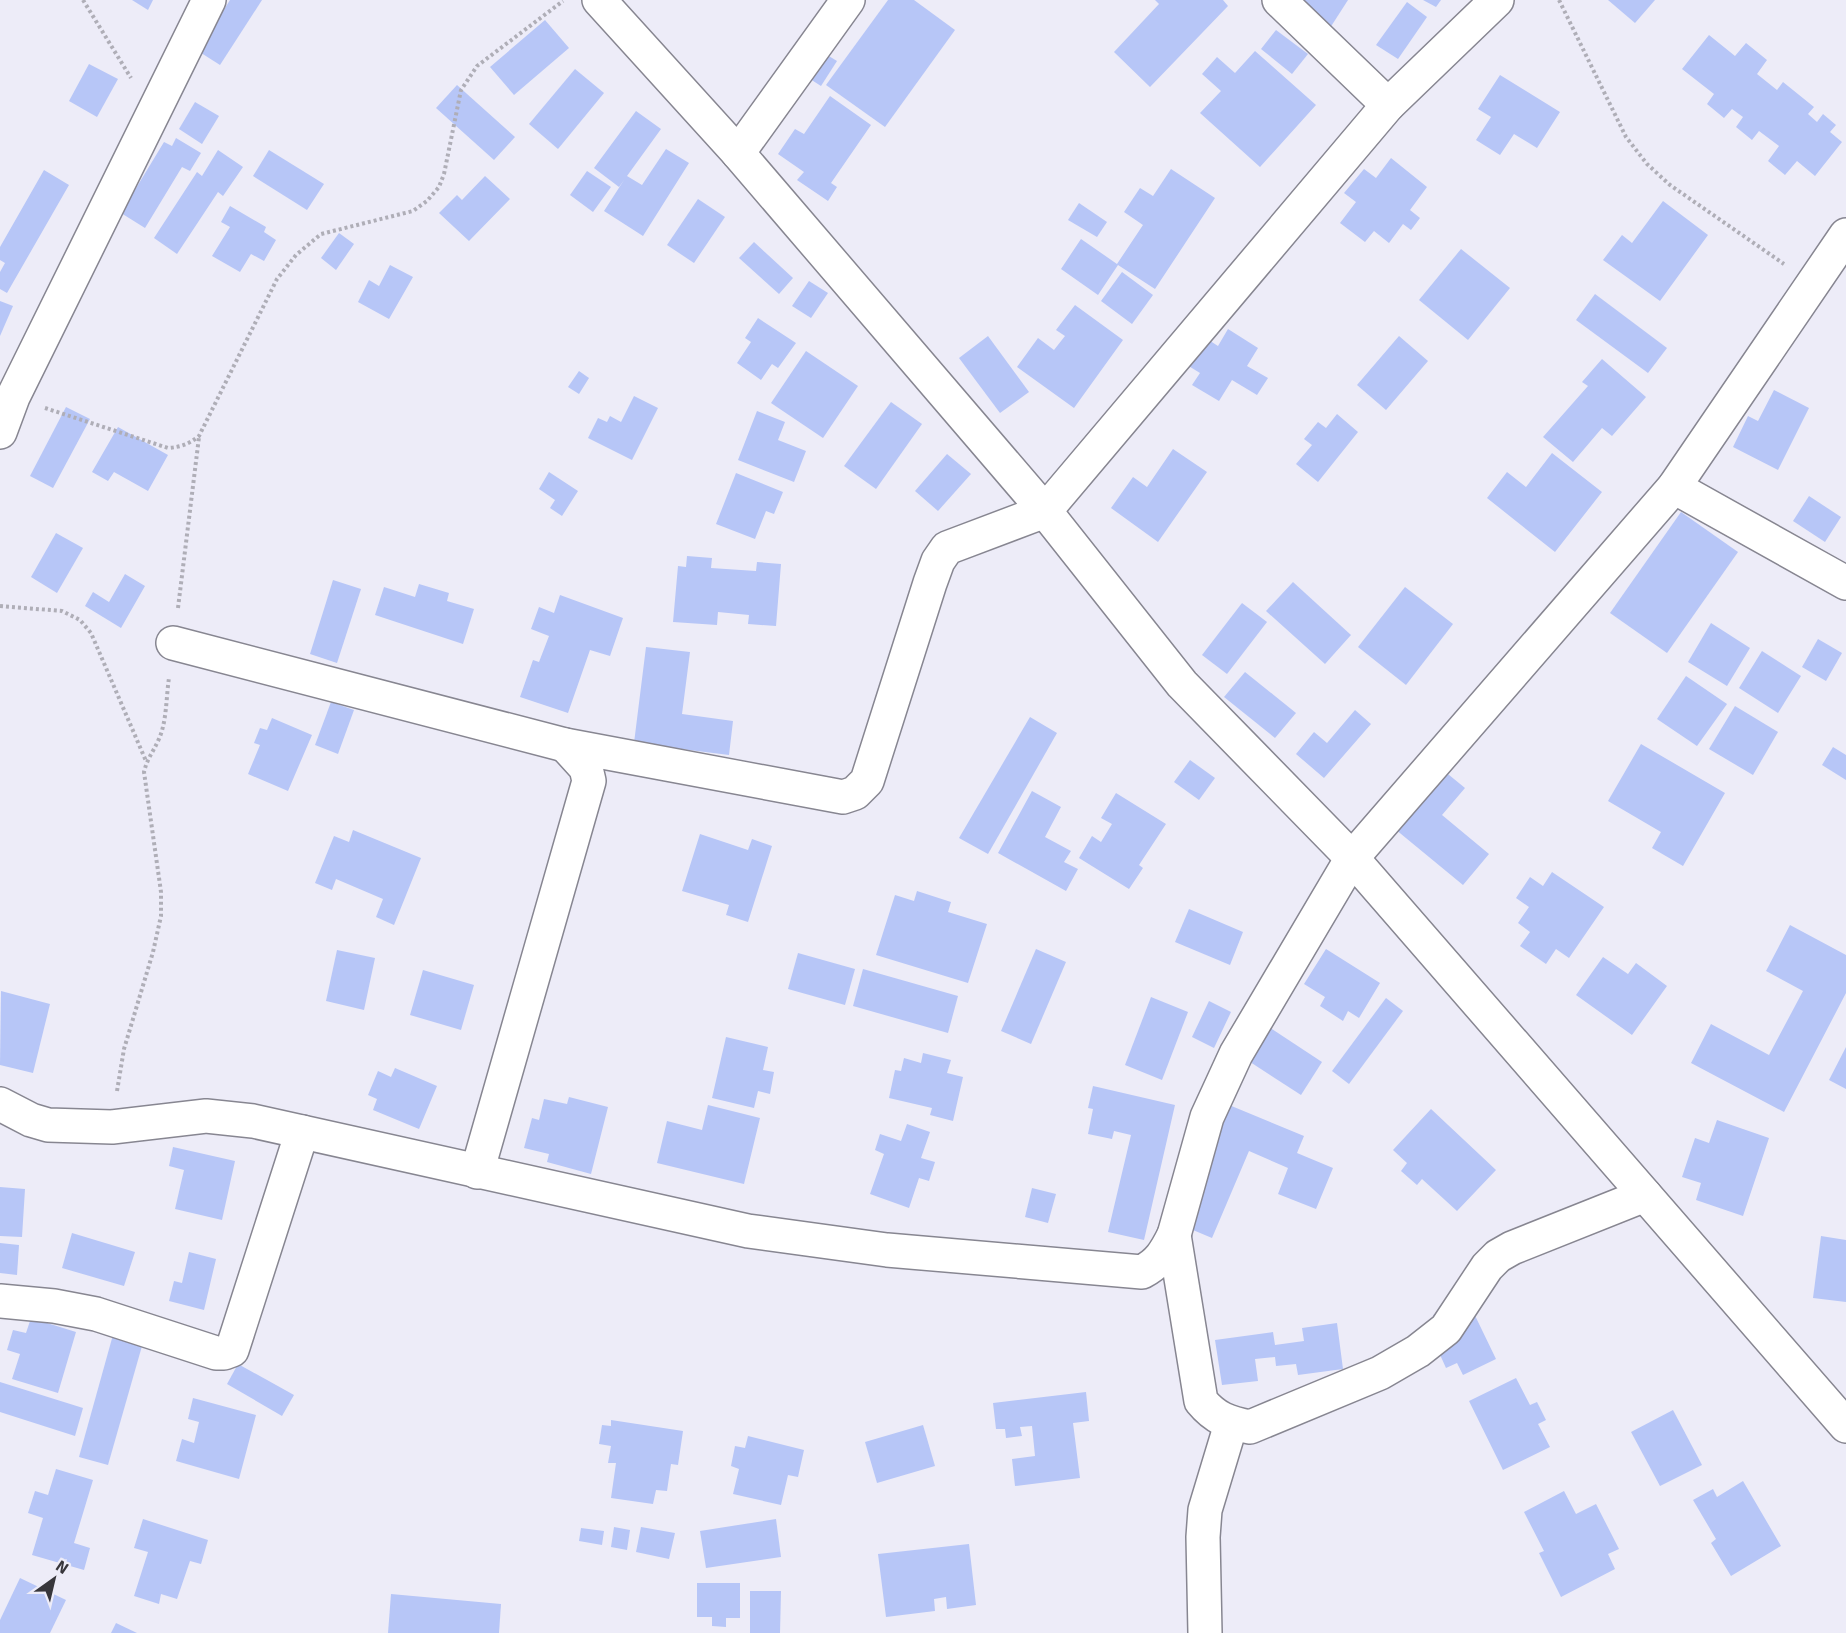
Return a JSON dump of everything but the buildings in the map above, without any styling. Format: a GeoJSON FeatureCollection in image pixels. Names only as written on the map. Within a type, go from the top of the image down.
{"type":"FeatureCollection","features":[{"type":"Feature","properties":{"kind":"street"},"geometry":{"type":"LineString","coordinates":[[0,432],[14,397],[209,0]]}},
{"type":"Feature","properties":{"kind":"street"},"geometry":{"type":"LineString","coordinates":[[599,0],[738,153],[1045,511],[1182,684],[1352,858],[1846,1426]]}},
{"type":"Feature","properties":{"kind":"street"},"geometry":{"type":"LineString","coordinates":[[738,153],[849,0]]}},
{"type":"Feature","properties":{"kind":"street"},"geometry":{"type":"LineString","coordinates":[[1279,0],[1388,105]]}},
{"type":"Feature","properties":{"kind":"street"},"geometry":{"type":"LineString","coordinates":[[173,643],[565,746],[843,797],[855,793],[867,781],[930,583],[938,561],[946,548],[1045,511],[1388,105],[1497,0]]}},
{"type":"Feature","properties":{"kind":"street"},"geometry":{"type":"LineString","coordinates":[[0,1104],[31,1120],[48,1125],[112,1127],[206,1116],[253,1121],[748,1231],[887,1250],[1142,1272],[1155,1265],[1166,1251],[1174,1235],[1208,1117],[1236,1054],[1352,858],[1674,486],[1846,235]]}},
{"type":"Feature","properties":{"kind":"street"},"geometry":{"type":"LineString","coordinates":[[1674,486],[1846,583]]}},
{"type":"Feature","properties":{"kind":"street"},"geometry":{"type":"LineString","coordinates":[[477,1172],[589,781],[586,768],[565,746]]}},
{"type":"Feature","properties":{"kind":"street"},"geometry":{"type":"LineString","coordinates":[[0,1301],[54,1306],[96,1314],[216,1353],[232,1350],[302,1132]]}},
{"type":"Feature","properties":{"kind":"street"},"geometry":{"type":"LineString","coordinates":[[1174,1235],[1201,1401],[1212,1414],[1231,1424],[1250,1427],[1380,1373],[1418,1351],[1446,1329],[1487,1268],[1498,1256],[1512,1248],[1645,1195]]}},
{"type":"Feature","properties":{"kind":"street"},"geometry":{"type":"LineString","coordinates":[[1205,1633],[1203,1537],[1205,1510],[1231,1424]]}},
{"type":"Feature","properties":{"kind":"path"},"geometry":{"type":"LineString","coordinates":[[83,0],[153,114]]}},
{"type":"Feature","properties":{"kind":"path"},"geometry":{"type":"LineString","coordinates":[[112,1127],[124,1049],[153,952],[161,916],[161,892],[144,771],[162,730],[199,436],[277,279],[296,255],[321,234],[413,211],[427,201],[439,187],[444,174],[461,90],[468,78],[477,66],[564,0]]}},
{"type":"Feature","properties":{"kind":"path"},"geometry":{"type":"LineString","coordinates":[[1559,0],[1626,137],[1647,164],[1670,185],[1813,284]]}},
{"type":"Feature","properties":{"kind":"path"},"geometry":{"type":"LineString","coordinates":[[14,397],[168,448],[182,447],[199,436]]}},
{"type":"Feature","properties":{"kind":"path"},"geometry":{"type":"LineString","coordinates":[[0,606],[62,611],[80,620],[91,633],[146,762]]}}]}
